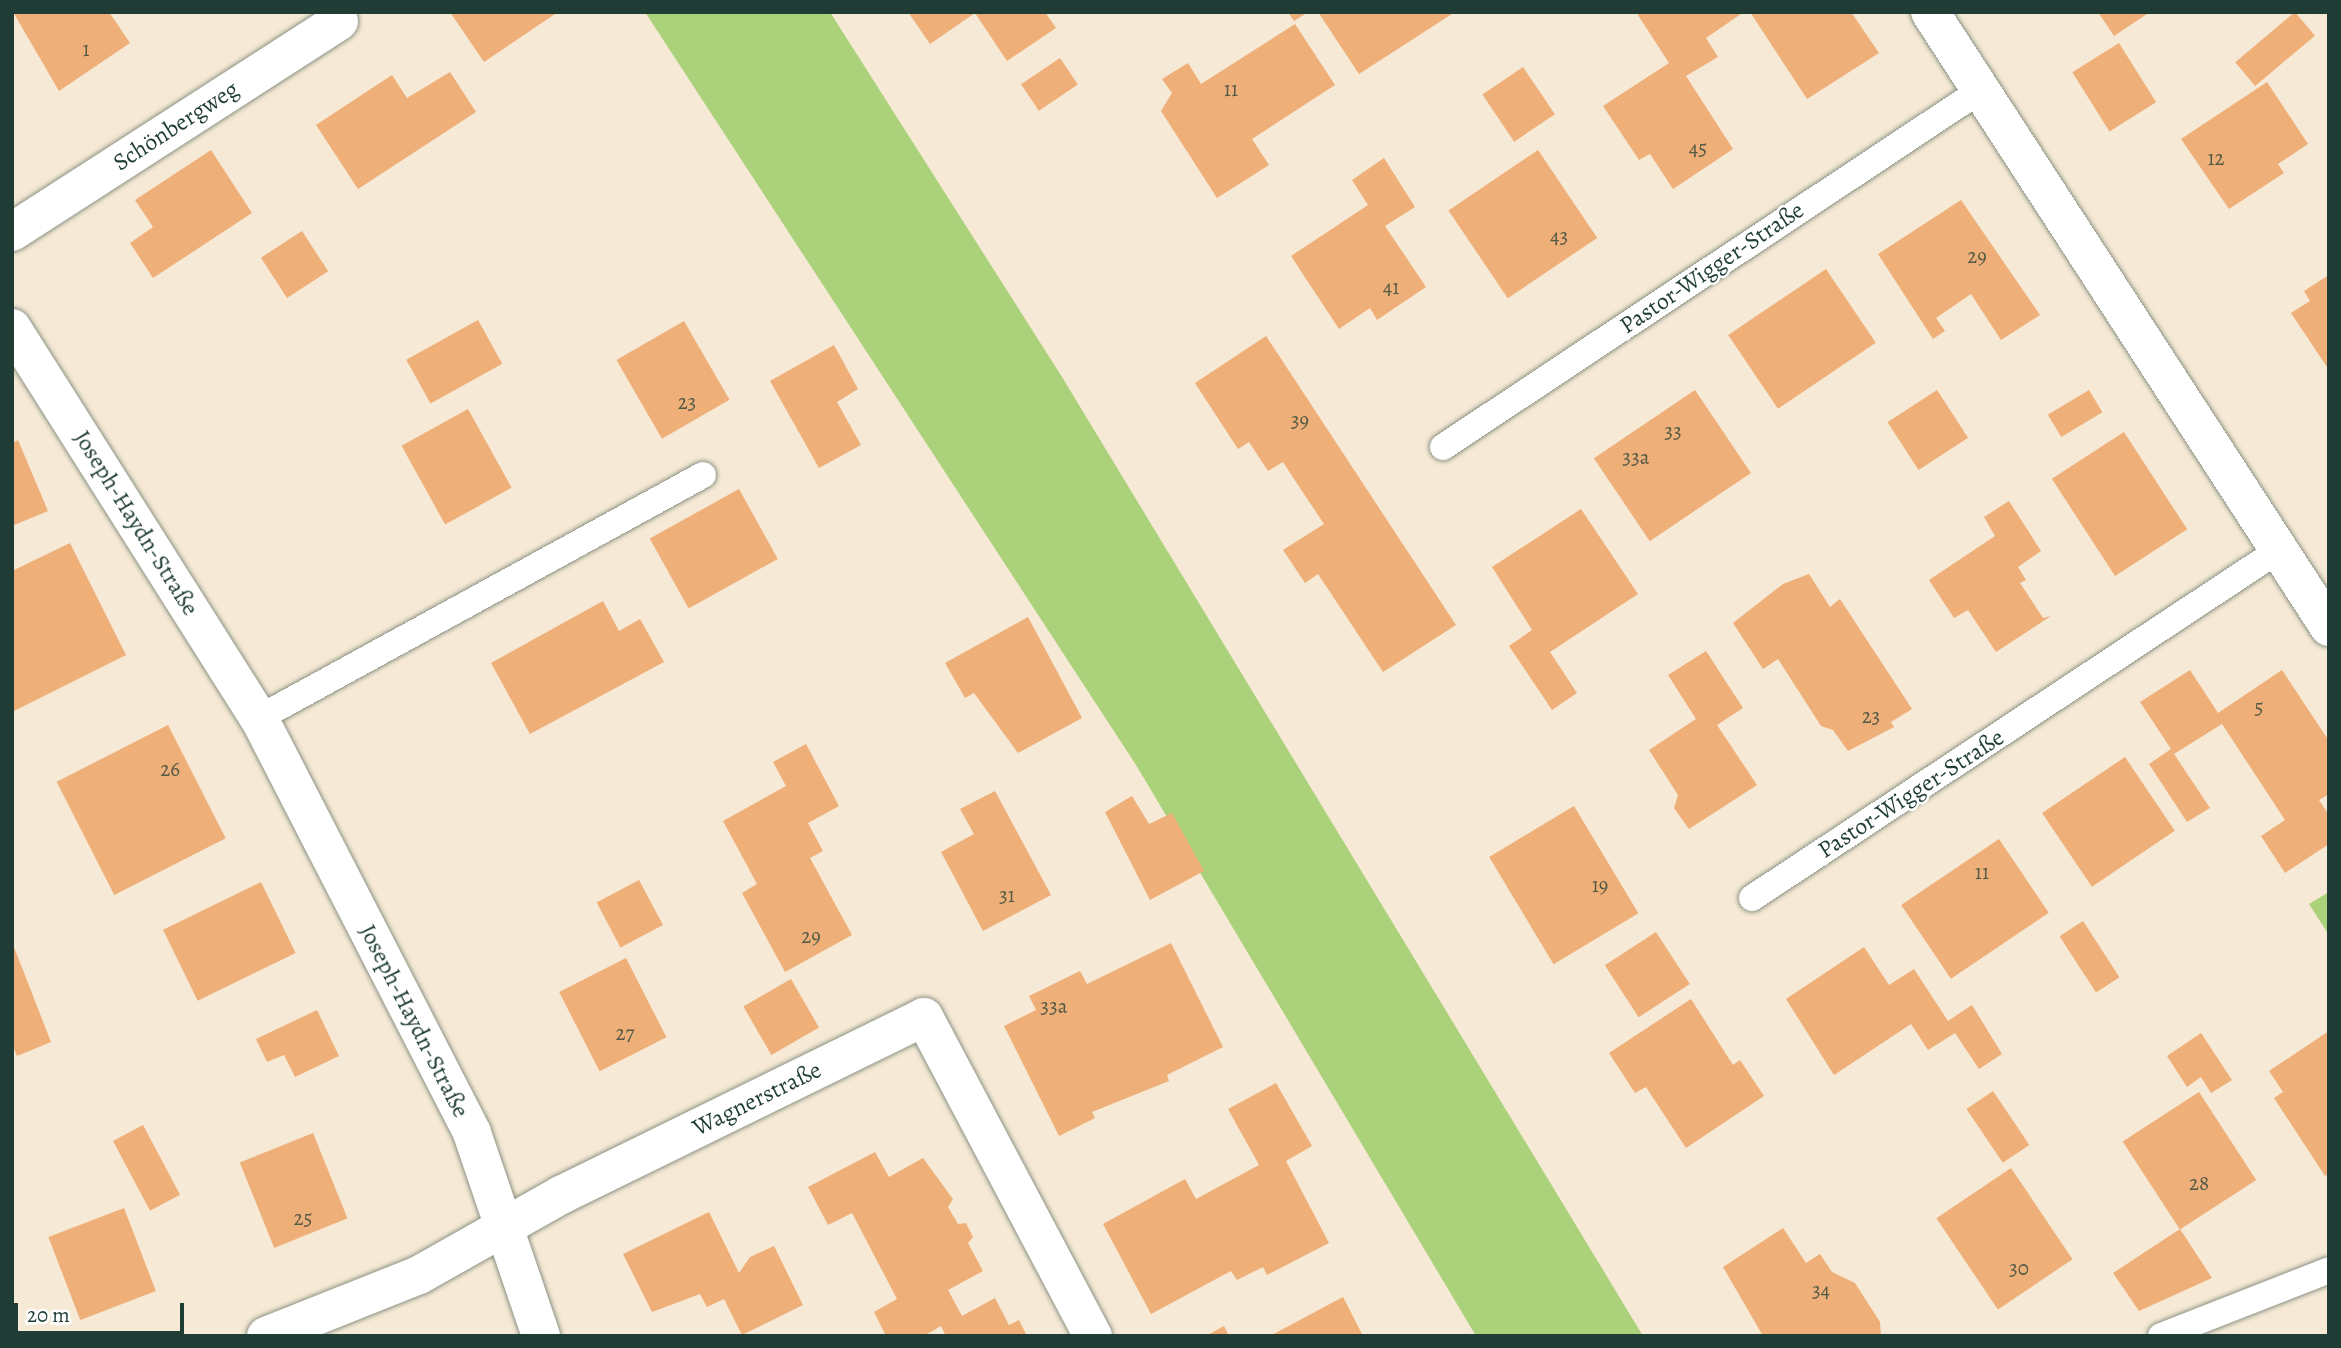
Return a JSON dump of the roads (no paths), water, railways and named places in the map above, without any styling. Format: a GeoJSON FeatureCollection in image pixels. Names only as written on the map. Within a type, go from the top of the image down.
{"type":"FeatureCollection","features":[{"type":"Feature","properties":{"kind":"street"},"geometry":{"type":"LineString","coordinates":[[1930,12],[2329,626]]}},
{"type":"Feature","properties":{"kind":"street","name":"Schönbergweg"},"geometry":{"type":"LineString","coordinates":[[12,232],[339,21]]}},
{"type":"Feature","properties":{"kind":"street","name":"Joseph-Haydn-Straße"},"geometry":{"type":"LineString","coordinates":[[12,328],[259,718],[472,1133],[501,1233],[541,1336]]}},
{"type":"Feature","properties":{"kind":"street","name":"Wagnerstraße"},"geometry":{"type":"LineString","coordinates":[[266,1336],[419,1275],[501,1233],[561,1195],[924,1017],[1093,1336]]}},
{"type":"Feature","properties":{"kind":"lane","name":"Pastor-Wigger-Straße"},"geometry":{"type":"LineString","coordinates":[[1443,447],[1981,90]]}},
{"type":"Feature","properties":{"kind":"lane"},"geometry":{"type":"LineString","coordinates":[[259,718],[702,475]]}},
{"type":"Feature","properties":{"kind":"lane","name":"Pastor-Wigger-Straße"},"geometry":{"type":"LineString","coordinates":[[1752,898],[2279,551]]}},
{"type":"Feature","properties":{"kind":"lane"},"geometry":{"type":"LineString","coordinates":[[2161,1336],[2329,1270]]}}]}
